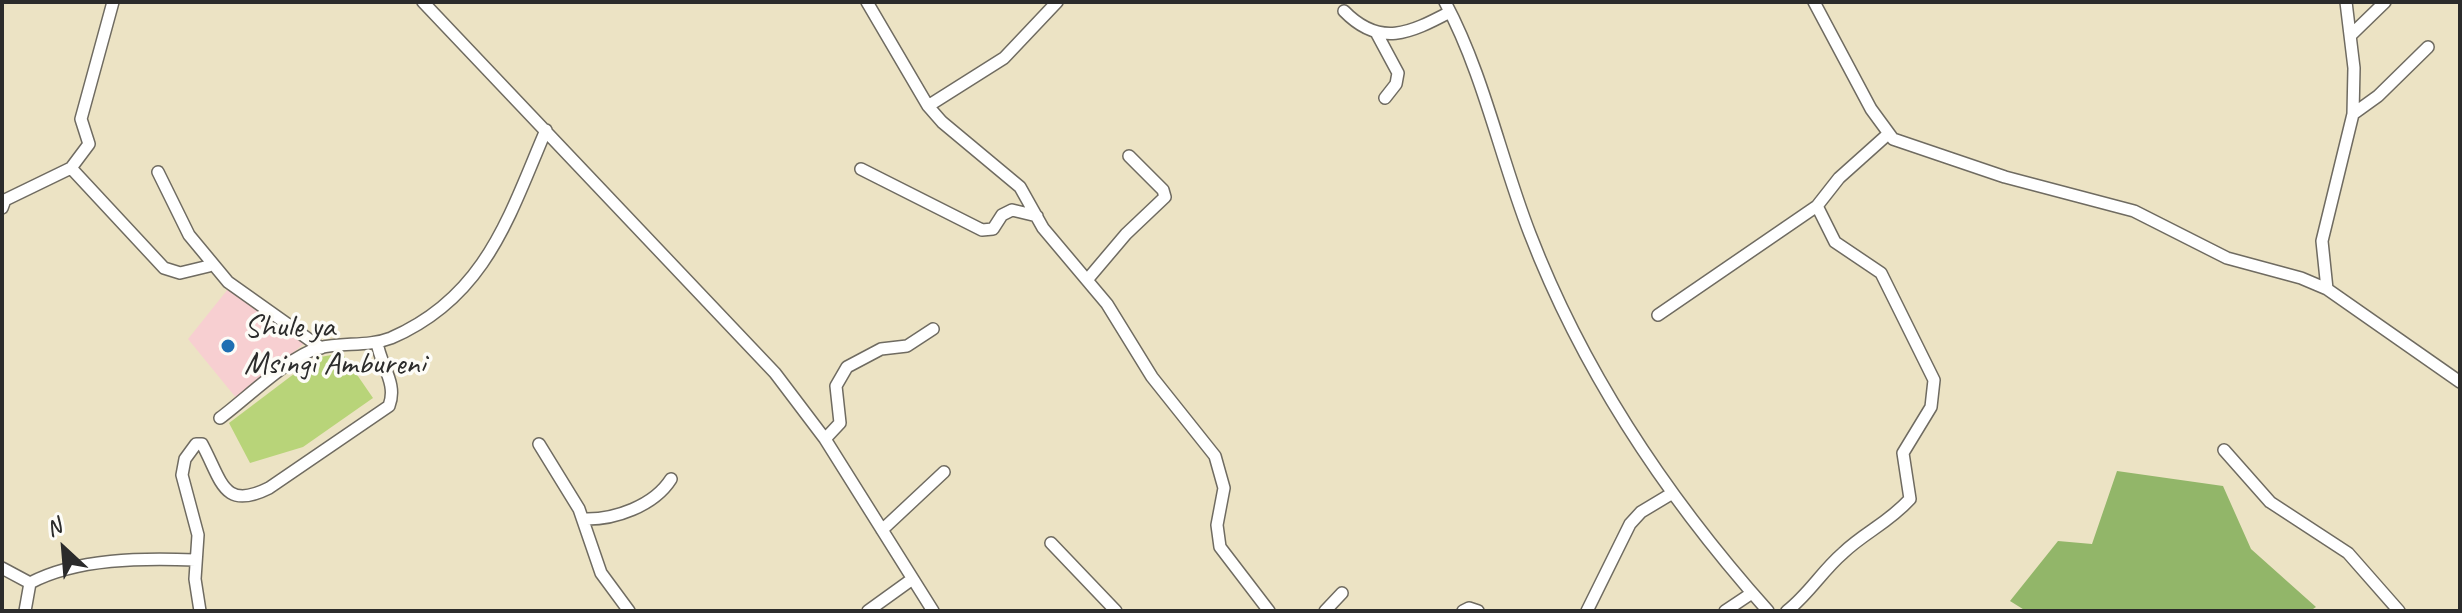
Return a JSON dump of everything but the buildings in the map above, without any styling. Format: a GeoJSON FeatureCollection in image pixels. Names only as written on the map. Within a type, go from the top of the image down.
{"type":"FeatureCollection","features":[{"type":"Feature","properties":{"kind":"street"},"geometry":{"type":"LineString","coordinates":[[2,208],[5,200],[71,168],[89,144],[81,119],[113,2]]}},
{"type":"Feature","properties":{"kind":"street"},"geometry":{"type":"LineString","coordinates":[[867,2],[928,106],[942,122],[1012,178],[1037,216],[1120,324],[1152,377],[1215,456],[1224,488],[1217,525],[1220,547],[1269,611]]}},
{"type":"Feature","properties":{"kind":"street"},"geometry":{"type":"LineString","coordinates":[[928,106],[1004,58],[1057,2]]}},
{"type":"Feature","properties":{"kind":"street"},"geometry":{"type":"LineString","coordinates":[[1814,2],[1887,135],[1909,146],[1975,168],[2134,211],[2227,258],[2301,278],[2327,289],[2460,382]]}},
{"type":"Feature","properties":{"kind":"street"},"geometry":{"type":"LineString","coordinates":[[2327,289],[2322,241],[2353,114],[2351,35],[2346,2]]}},
{"type":"Feature","properties":{"kind":"street"},"geometry":{"type":"LineString","coordinates":[[2351,35],[2385,2]]}},
{"type":"Feature","properties":{"kind":"street"},"geometry":{"type":"LineString","coordinates":[[430,4],[775,373],[825,439],[933,611]]}},
{"type":"Feature","properties":{"kind":"street"},"geometry":{"type":"LineString","coordinates":[[1377,34],[1411,30],[1448,7],[1475,63],[1510,182],[1548,280],[1615,407],[1671,494],[1768,611]]}},
{"type":"Feature","properties":{"kind":"street"},"geometry":{"type":"LineString","coordinates":[[1344,11],[1356,23],[1377,34],[1398,73],[1396,84],[1385,98]]}},
{"type":"Feature","properties":{"kind":"street"},"geometry":{"type":"LineString","coordinates":[[2353,114],[2378,96],[2428,47]]}},
{"type":"Feature","properties":{"kind":"street"},"geometry":{"type":"LineString","coordinates":[[220,418],[302,356],[321,348],[377,342],[414,326],[439,309],[486,260],[511,219],[546,130]]}},
{"type":"Feature","properties":{"kind":"street"},"geometry":{"type":"LineString","coordinates":[[1658,315],[1817,206],[1839,178],[1887,135]]}},
{"type":"Feature","properties":{"kind":"street"},"geometry":{"type":"LineString","coordinates":[[1087,280],[1126,234],[1165,197],[1163,190],[1129,156]]}},
{"type":"Feature","properties":{"kind":"street"},"geometry":{"type":"LineString","coordinates":[[71,168],[164,268],[180,273],[209,266]]}},
{"type":"Feature","properties":{"kind":"street"},"geometry":{"type":"LineString","coordinates":[[861,169],[982,230],[993,229],[1002,215],[1012,210],[1037,216]]}},
{"type":"Feature","properties":{"kind":"street"},"geometry":{"type":"LineString","coordinates":[[158,172],[189,235],[228,282],[321,348]]}},
{"type":"Feature","properties":{"kind":"street"},"geometry":{"type":"LineString","coordinates":[[1787,611],[1810,592],[1842,553],[1885,525],[1910,499],[1912,493],[1903,453],[1926,418],[1935,391],[1929,369],[1881,273],[1835,242],[1817,206]]}},
{"type":"Feature","properties":{"kind":"street"},"geometry":{"type":"LineString","coordinates":[[825,439],[840,423],[836,386],[847,367],[881,349],[907,346],[933,329]]}},
{"type":"Feature","properties":{"kind":"street"},"geometry":{"type":"LineString","coordinates":[[200,611],[195,560],[197,528],[182,475],[189,451],[196,444],[202,444],[228,491],[237,498],[247,499],[269,488],[389,406],[393,396],[392,384],[377,342]]}},
{"type":"Feature","properties":{"kind":"street"},"geometry":{"type":"LineString","coordinates":[[539,444],[584,519],[601,573],[629,611]]}},
{"type":"Feature","properties":{"kind":"street"},"geometry":{"type":"LineString","coordinates":[[2224,450],[2270,502],[2348,553],[2399,611]]}},
{"type":"Feature","properties":{"kind":"street"},"geometry":{"type":"LineString","coordinates":[[882,530],[944,472]]}},
{"type":"Feature","properties":{"kind":"street"},"geometry":{"type":"LineString","coordinates":[[584,519],[606,517],[644,503],[663,491],[671,479]]}},
{"type":"Feature","properties":{"kind":"street"},"geometry":{"type":"LineString","coordinates":[[1587,611],[1630,524],[1641,512],[1671,494]]}},
{"type":"Feature","properties":{"kind":"street"},"geometry":{"type":"LineString","coordinates":[[1051,543],[1116,611]]}},
{"type":"Feature","properties":{"kind":"street"},"geometry":{"type":"LineString","coordinates":[[2,568],[30,583],[85,566],[195,560]]}},
{"type":"Feature","properties":{"kind":"street"},"geometry":{"type":"LineString","coordinates":[[868,611],[911,580]]}},
{"type":"Feature","properties":{"kind":"street"},"geometry":{"type":"LineString","coordinates":[[25,611],[30,583]]}},
{"type":"Feature","properties":{"kind":"street"},"geometry":{"type":"LineString","coordinates":[[1325,611],[1342,593]]}},
{"type":"Feature","properties":{"kind":"street"},"geometry":{"type":"LineString","coordinates":[[1725,611],[1752,593]]}},
{"type":"Feature","properties":{"kind":"street"},"geometry":{"type":"LineString","coordinates":[[1463,611],[1469,608],[1478,611]]}},
{"type":"Feature","properties":{"kind":"shaded area"},"geometry":{"type":"Polygon","coordinates":[[[228,289],[306,342],[237,399],[188,339],[228,289]]]}},
{"type":"Feature","properties":{"kind":"green space"},"geometry":{"type":"Polygon","coordinates":[[[342,353],[373,398],[303,447],[250,463],[229,423],[315,358],[342,353]]]}},
{"type":"Feature","properties":{"kind":"green space"},"geometry":{"type":"Polygon","coordinates":[[[2117,471],[2223,486],[2251,549],[2316,607],[2310,611],[2026,611],[2010,601],[2058,541],[2092,544],[2117,471]]]}},
{"type":"Feature","properties":{"kind":"place","name":"Shule ya Msingi Ambureni"},"geometry":{"type":"Point","coordinates":[228,346]}}]}
